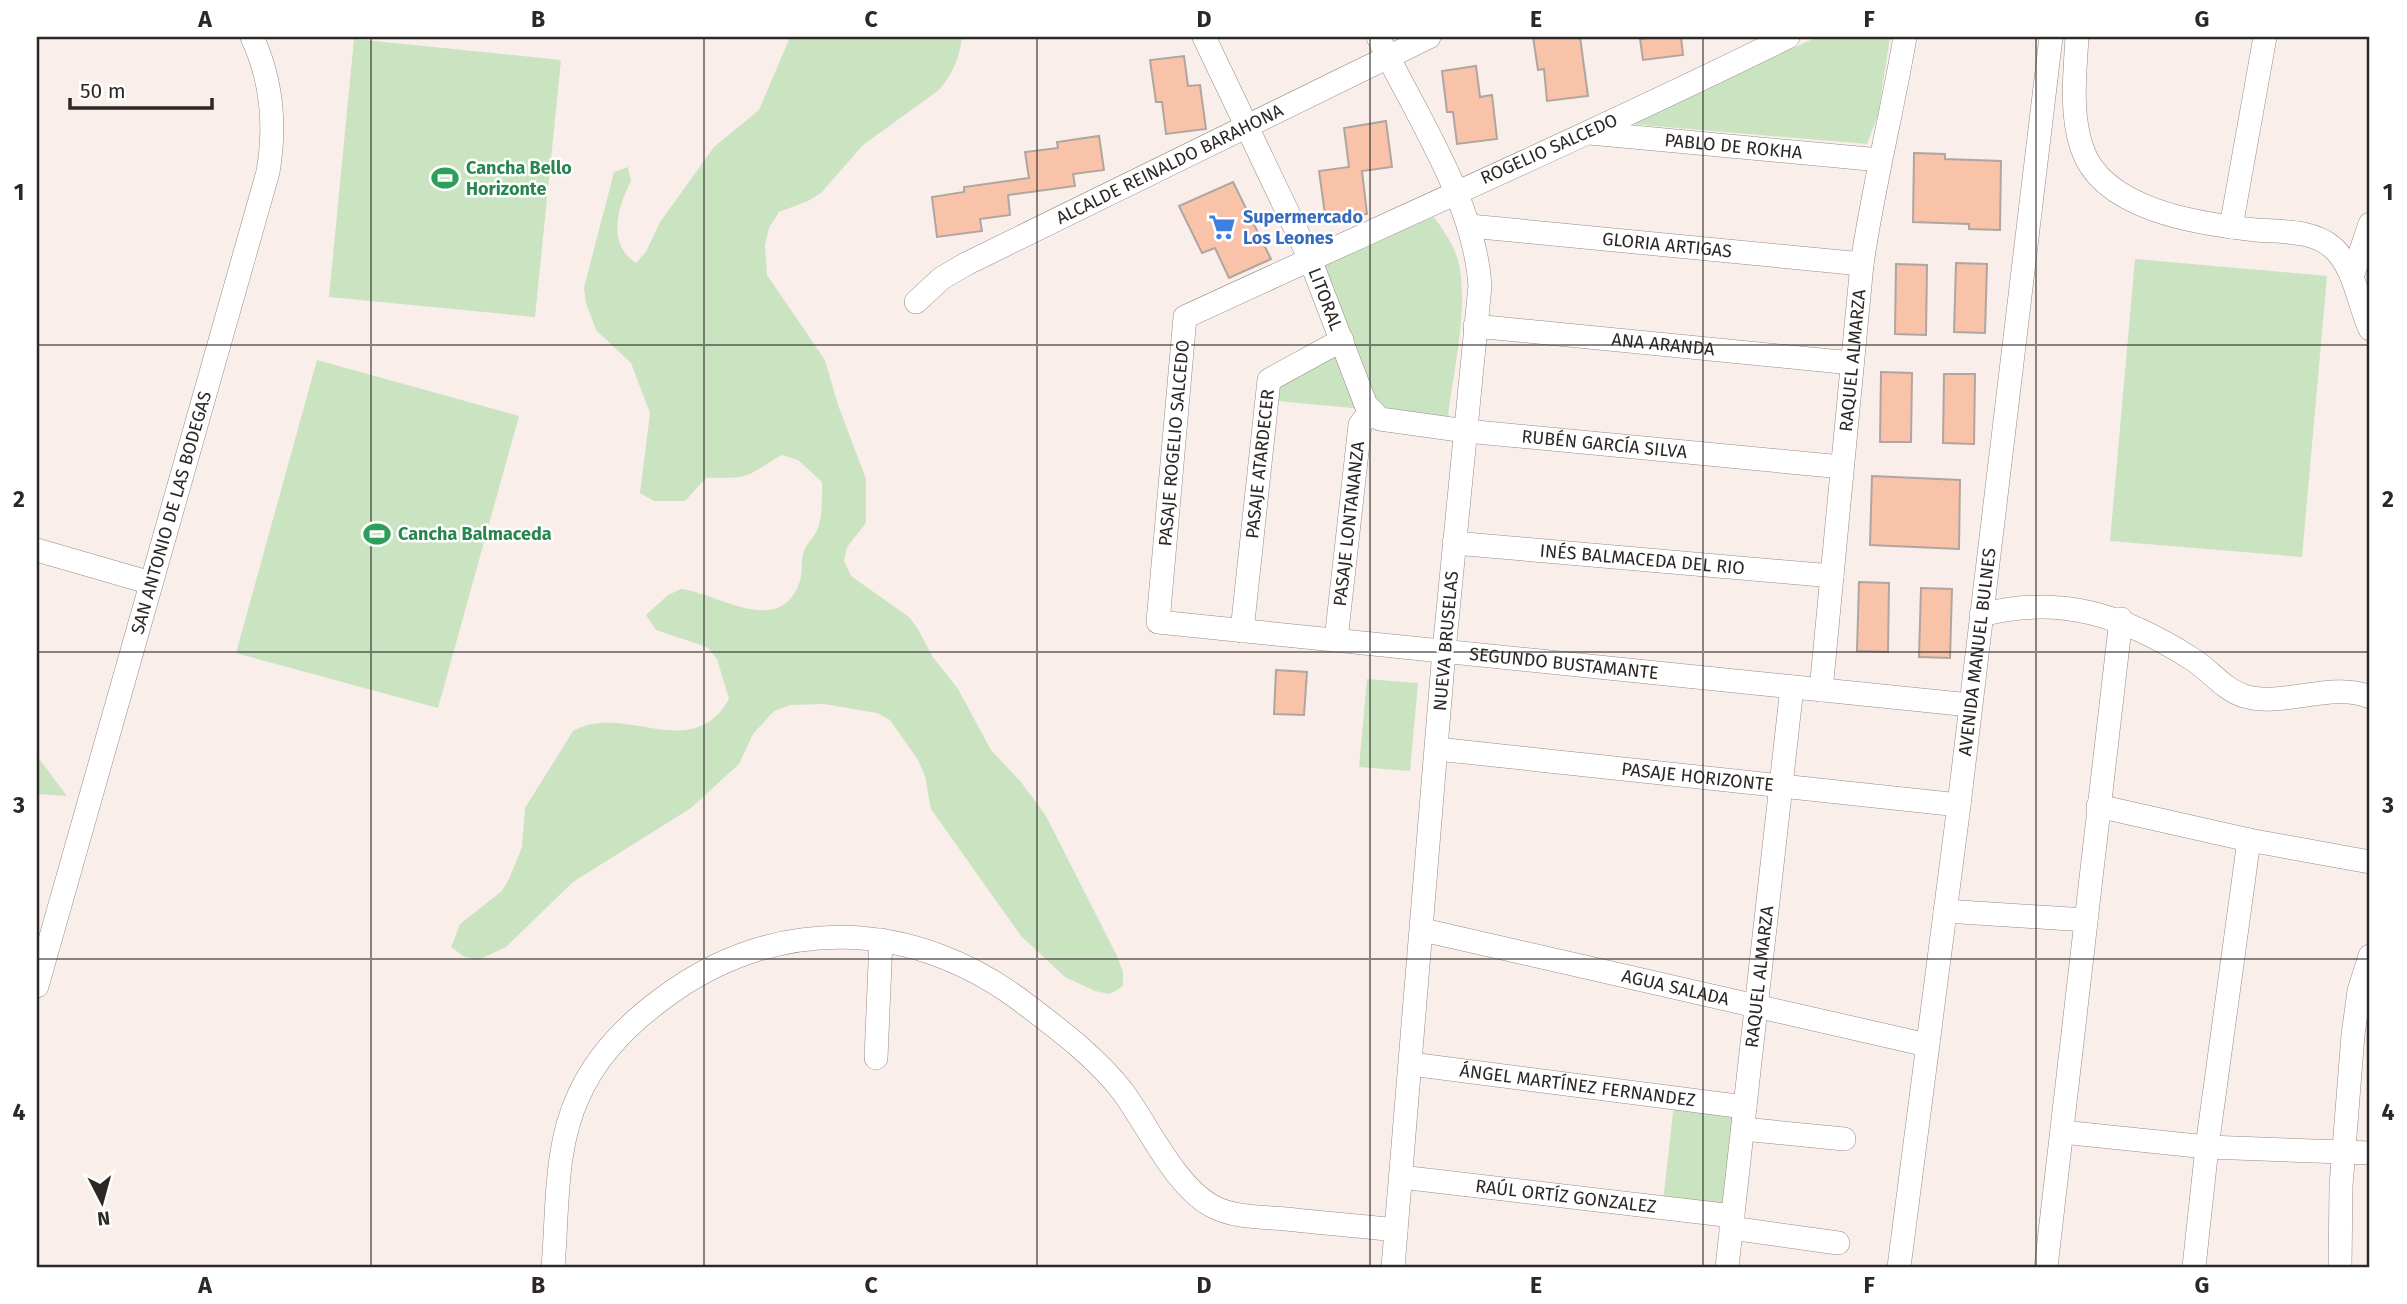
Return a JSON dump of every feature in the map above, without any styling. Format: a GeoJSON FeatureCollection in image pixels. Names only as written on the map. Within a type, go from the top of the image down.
{"type":"FeatureCollection","features":[{"type":"Feature","properties":{"kind":"street","name":"SAN ANTONIO DE LAS BODEGAS"},"geometry":{"type":"LineString","coordinates":[[37,986],[268,172],[272,112],[264,69],[252,37]]}},
{"type":"Feature","properties":{"kind":"street","name":"LITORAL"},"geometry":{"type":"LineString","coordinates":[[1205,37],[1244,125],[1310,259],[1370,411]]}},
{"type":"Feature","properties":{"kind":"street","name":"ALCALDE REINALDO BARAHONA"},"geometry":{"type":"LineString","coordinates":[[916,302],[943,278],[966,264],[1244,125],[1383,47],[1429,37]]}},
{"type":"Feature","properties":{"kind":"street","name":"ROGELIO SALCEDO"},"geometry":{"type":"LineString","coordinates":[[1310,259],[1788,37]]}},
{"type":"Feature","properties":{"kind":"street","name":"RAQUEL ALMARZA"},"geometry":{"type":"LineString","coordinates":[[1821,690],[1862,264],[1905,37]]}},
{"type":"Feature","properties":{"kind":"street","name":"AVENIDA MANUEL BULNES"},"geometry":{"type":"LineString","coordinates":[[1899,1267],[1959,805],[2052,37]]}},
{"type":"Feature","properties":{"kind":"street"},"geometry":{"type":"LineString","coordinates":[[2077,37],[2076,120],[2082,149],[2093,172],[2118,192],[2150,209],[2231,227],[2318,238],[2334,248],[2352,277],[2367,316]]}},
{"type":"Feature","properties":{"kind":"street"},"geometry":{"type":"LineString","coordinates":[[2231,227],[2265,37]]}},
{"type":"Feature","properties":{"kind":"street","name":"NUEVA BRUSELAS"},"geometry":{"type":"LineString","coordinates":[[1383,47],[1470,226],[1480,286],[1444,651],[1393,1267]]}},
{"type":"Feature","properties":{"kind":"street","name":"PABLO DE ROKHA"},"geometry":{"type":"LineString","coordinates":[[1586,133],[1880,160]]}},
{"type":"Feature","properties":{"kind":"street"},"geometry":{"type":"LineString","coordinates":[[2352,277],[2370,223]]}},
{"type":"Feature","properties":{"kind":"street","name":"GLORIA ARTIGAS"},"geometry":{"type":"LineString","coordinates":[[1470,226],[1862,264]]}},
{"type":"Feature","properties":{"kind":"street","name":"PASAJE ROGELIO SALCEDO"},"geometry":{"type":"LineString","coordinates":[[1158,622],[1185,317],[1310,259]]}},
{"type":"Feature","properties":{"kind":"street","name":"ANA ARANDA"},"geometry":{"type":"LineString","coordinates":[[1475,326],[1852,363]]}},
{"type":"Feature","properties":{"kind":"street","name":"PASAJE ATARDECER"},"geometry":{"type":"LineString","coordinates":[[1242,631],[1269,380],[1342,340]]}},
{"type":"Feature","properties":{"kind":"street","name":"RUBÉN GARCÍA SILVA"},"geometry":{"type":"LineString","coordinates":[[1370,411],[1380,419],[1465,431],[1842,467]]}},
{"type":"Feature","properties":{"kind":"street","name":"PASAJE LONTANANZA"},"geometry":{"type":"LineString","coordinates":[[1336,640],[1360,425],[1370,411]]}},
{"type":"Feature","properties":{"kind":"street","name":"INÉS BALMACEDA DEL RIO"},"geometry":{"type":"LineString","coordinates":[[1454,543],[1832,576]]}},
{"type":"Feature","properties":{"kind":"street"},"geometry":{"type":"LineString","coordinates":[[37,551],[152,583]]}},
{"type":"Feature","properties":{"kind":"street"},"geometry":{"type":"LineString","coordinates":[[1981,615],[2045,605],[2121,619],[2190,658],[2222,685],[2246,696],[2350,693],[2370,697]]}},
{"type":"Feature","properties":{"kind":"street"},"geometry":{"type":"LineString","coordinates":[[2046,1267],[2121,619]]}},
{"type":"Feature","properties":{"kind":"street","name":"SEGUNDO BUSTAMANTE"},"geometry":{"type":"LineString","coordinates":[[1158,622],[1970,705]]}},
{"type":"Feature","properties":{"kind":"street","name":"RAQUEL ALMARZA"},"geometry":{"type":"LineString","coordinates":[[1727,1267],[1792,687]]}},
{"type":"Feature","properties":{"kind":"street","name":"PASAJE HORIZONTE"},"geometry":{"type":"LineString","coordinates":[[1437,749],[1959,805]]}},
{"type":"Feature","properties":{"kind":"street"},"geometry":{"type":"LineString","coordinates":[[2098,806],[2249,840],[2370,862]]}},
{"type":"Feature","properties":{"kind":"street"},"geometry":{"type":"LineString","coordinates":[[2194,1267],[2207,1147],[2249,840]]}},
{"type":"Feature","properties":{"kind":"street"},"geometry":{"type":"LineString","coordinates":[[1945,911],[2086,920]]}},
{"type":"Feature","properties":{"kind":"street","name":"AGUA SALADA"},"geometry":{"type":"LineString","coordinates":[[1423,930],[1927,1045]]}},
{"type":"Feature","properties":{"kind":"street"},"geometry":{"type":"LineString","coordinates":[[553,1267],[562,1157],[570,1116],[596,1064],[628,1028],[675,989],[700,973],[748,951],[792,939],[820,937],[881,940],[950,960],[1001,986],[1027,1005],[1109,1077],[1190,1189],[1211,1206],[1242,1215],[1396,1230]]}},
{"type":"Feature","properties":{"kind":"street"},"geometry":{"type":"LineString","coordinates":[[876,1058],[881,940]]}},
{"type":"Feature","properties":{"kind":"street"},"geometry":{"type":"LineString","coordinates":[[2340,1267],[2341,1186],[2346,1152],[2355,1013],[2370,956]]}},
{"type":"Feature","properties":{"kind":"street","name":"ÁNGEL MARTÍNEZ FERNANDEZ"},"geometry":{"type":"LineString","coordinates":[[1411,1064],[1744,1118],[1844,1139]]}},
{"type":"Feature","properties":{"kind":"street"},"geometry":{"type":"LineString","coordinates":[[2062,1132],[2207,1147],[2370,1153]]}},
{"type":"Feature","properties":{"kind":"street","name":"RAÚL ORTÍZ GONZALEZ"},"geometry":{"type":"LineString","coordinates":[[1401,1177],[1732,1222],[1838,1243]]}},
{"type":"Feature","properties":{"kind":"green space"},"geometry":{"type":"Polygon","coordinates":[[[790,37],[962,37],[955,65],[939,90],[863,145],[821,193],[779,212],[769,228],[765,245],[767,275],[825,360],[838,405],[866,479],[866,523],[847,547],[844,561],[851,576],[909,617],[932,656],[958,689],[991,750],[1021,782],[1046,816],[1123,972],[1123,986],[1110,994],[1095,991],[1065,977],[1021,936],[931,809],[925,776],[918,760],[890,720],[877,713],[824,704],[790,705],[774,711],[753,734],[739,764],[691,808],[573,882],[506,947],[478,960],[463,956],[451,947],[460,924],[502,891],[509,879],[522,847],[525,808],[573,731],[593,724],[614,723],[657,729],[696,728],[714,718],[729,699],[717,659],[707,647],[656,630],[646,615],[668,595],[681,589],[748,609],[779,607],[791,598],[800,581],[804,551],[819,525],[822,482],[798,460],[782,455],[747,475],[706,478],[685,501],[654,501],[640,493],[650,413],[631,363],[596,330],[586,303],[584,288],[614,172],[628,167],[631,181],[617,225],[621,246],[636,263],[646,252],[660,222],[714,147],[759,110],[790,37]]]}},
{"type":"Feature","properties":{"kind":"green space"},"geometry":{"type":"Polygon","coordinates":[[[1817,37],[1890,37],[1878,115],[1867,144],[1631,124],[1817,37]]]}},
{"type":"Feature","properties":{"kind":"green space","name":"Cancha Bello Horizonte"},"geometry":{"type":"Polygon","coordinates":[[[354,39],[561,60],[535,317],[329,297],[354,39]]]}},
{"type":"Feature","properties":{"kind":"green space"},"geometry":{"type":"Polygon","coordinates":[[[1434,217],[1454,249],[1462,286],[1460,332],[1448,417],[1278,401],[1281,382],[1353,346],[1320,263],[1434,217]]]}},
{"type":"Feature","properties":{"kind":"green space"},"geometry":{"type":"Polygon","coordinates":[[[2135,259],[2327,276],[2302,557],[2110,541],[2135,259]]]}},
{"type":"Feature","properties":{"kind":"green space","name":"Cancha Balmaceda"},"geometry":{"type":"Polygon","coordinates":[[[317,360],[519,416],[438,708],[236,653],[317,360]]]}},
{"type":"Feature","properties":{"kind":"green space"},"geometry":{"type":"Polygon","coordinates":[[[1367,679],[1418,683],[1410,771],[1359,767],[1367,679]]]}},
{"type":"Feature","properties":{"kind":"green space"},"geometry":{"type":"Polygon","coordinates":[[[37,756],[67,796],[37,794],[37,756]]]}},
{"type":"Feature","properties":{"kind":"green space"},"geometry":{"type":"Polygon","coordinates":[[[1674,1104],[1739,1113],[1728,1210],[1663,1202],[1674,1104]]]}},
{"type":"Feature","properties":{"kind":"building"},"geometry":{"type":"Polygon","coordinates":[[[1533,37],[1580,37],[1588,96],[1547,101],[1544,69],[1538,70],[1533,37]]]}},
{"type":"Feature","properties":{"kind":"building"},"geometry":{"type":"Polygon","coordinates":[[[1681,37],[1683,55],[1643,60],[1640,39],[1681,37]]]}},
{"type":"Feature","properties":{"kind":"building"},"geometry":{"type":"Polygon","coordinates":[[[1184,56],[1188,86],[1200,85],[1206,129],[1166,134],[1162,102],[1156,102],[1150,60],[1184,56]]]}},
{"type":"Feature","properties":{"kind":"building"},"geometry":{"type":"Polygon","coordinates":[[[1476,66],[1480,97],[1492,95],[1497,139],[1457,144],[1453,112],[1447,112],[1442,71],[1476,66]]]}},
{"type":"Feature","properties":{"kind":"building"},"geometry":{"type":"Polygon","coordinates":[[[1386,121],[1392,167],[1362,171],[1367,214],[1326,221],[1319,171],[1349,167],[1344,128],[1386,121]]]}},
{"type":"Feature","properties":{"kind":"building"},"geometry":{"type":"Polygon","coordinates":[[[1099,136],[1104,170],[1073,174],[1075,186],[1008,195],[1010,215],[980,219],[982,231],[937,237],[932,197],[964,192],[964,187],[1029,178],[1025,152],[1058,148],[1057,142],[1099,136]]]}},
{"type":"Feature","properties":{"kind":"building"},"geometry":{"type":"Polygon","coordinates":[[[1914,153],[1945,154],[1945,159],[2001,161],[2000,230],[1969,229],[1969,224],[1913,222],[1914,153]]]}},
{"type":"Feature","properties":{"kind":"building","name":"Supermercado Los Leones"},"geometry":{"type":"Polygon","coordinates":[[[1233,182],[1271,259],[1229,278],[1215,248],[1202,253],[1179,206],[1233,182]]]}},
{"type":"Feature","properties":{"kind":"building"},"geometry":{"type":"Polygon","coordinates":[[[1956,263],[1987,264],[1985,333],[1954,332],[1956,263]]]}},
{"type":"Feature","properties":{"kind":"building"},"geometry":{"type":"Polygon","coordinates":[[[1896,264],[1927,265],[1926,335],[1895,334],[1896,264]]]}},
{"type":"Feature","properties":{"kind":"building"},"geometry":{"type":"Polygon","coordinates":[[[1881,372],[1912,373],[1911,442],[1880,442],[1881,372]]]}},
{"type":"Feature","properties":{"kind":"building"},"geometry":{"type":"Polygon","coordinates":[[[1944,374],[1975,374],[1974,444],[1943,443],[1944,374]]]}},
{"type":"Feature","properties":{"kind":"building"},"geometry":{"type":"Polygon","coordinates":[[[1872,476],[1960,480],[1959,549],[1870,545],[1872,476]]]}},
{"type":"Feature","properties":{"kind":"building"},"geometry":{"type":"Polygon","coordinates":[[[1859,582],[1889,583],[1888,652],[1857,651],[1859,582]]]}},
{"type":"Feature","properties":{"kind":"building"},"geometry":{"type":"Polygon","coordinates":[[[1921,588],[1952,589],[1950,658],[1919,657],[1921,588]]]}},
{"type":"Feature","properties":{"kind":"building"},"geometry":{"type":"Polygon","coordinates":[[[1276,670],[1307,672],[1304,715],[1274,714],[1276,670]]]}},
{"type":"Feature","properties":{"kind":"place","name":"Cancha Bello Horizonte"},"geometry":{"type":"Point","coordinates":[445,178]}},
{"type":"Feature","properties":{"kind":"place","name":"Supermercado Los Leones"},"geometry":{"type":"Point","coordinates":[1222,227]}},
{"type":"Feature","properties":{"kind":"place","name":"Cancha Balmaceda"},"geometry":{"type":"Point","coordinates":[377,534]}}]}
